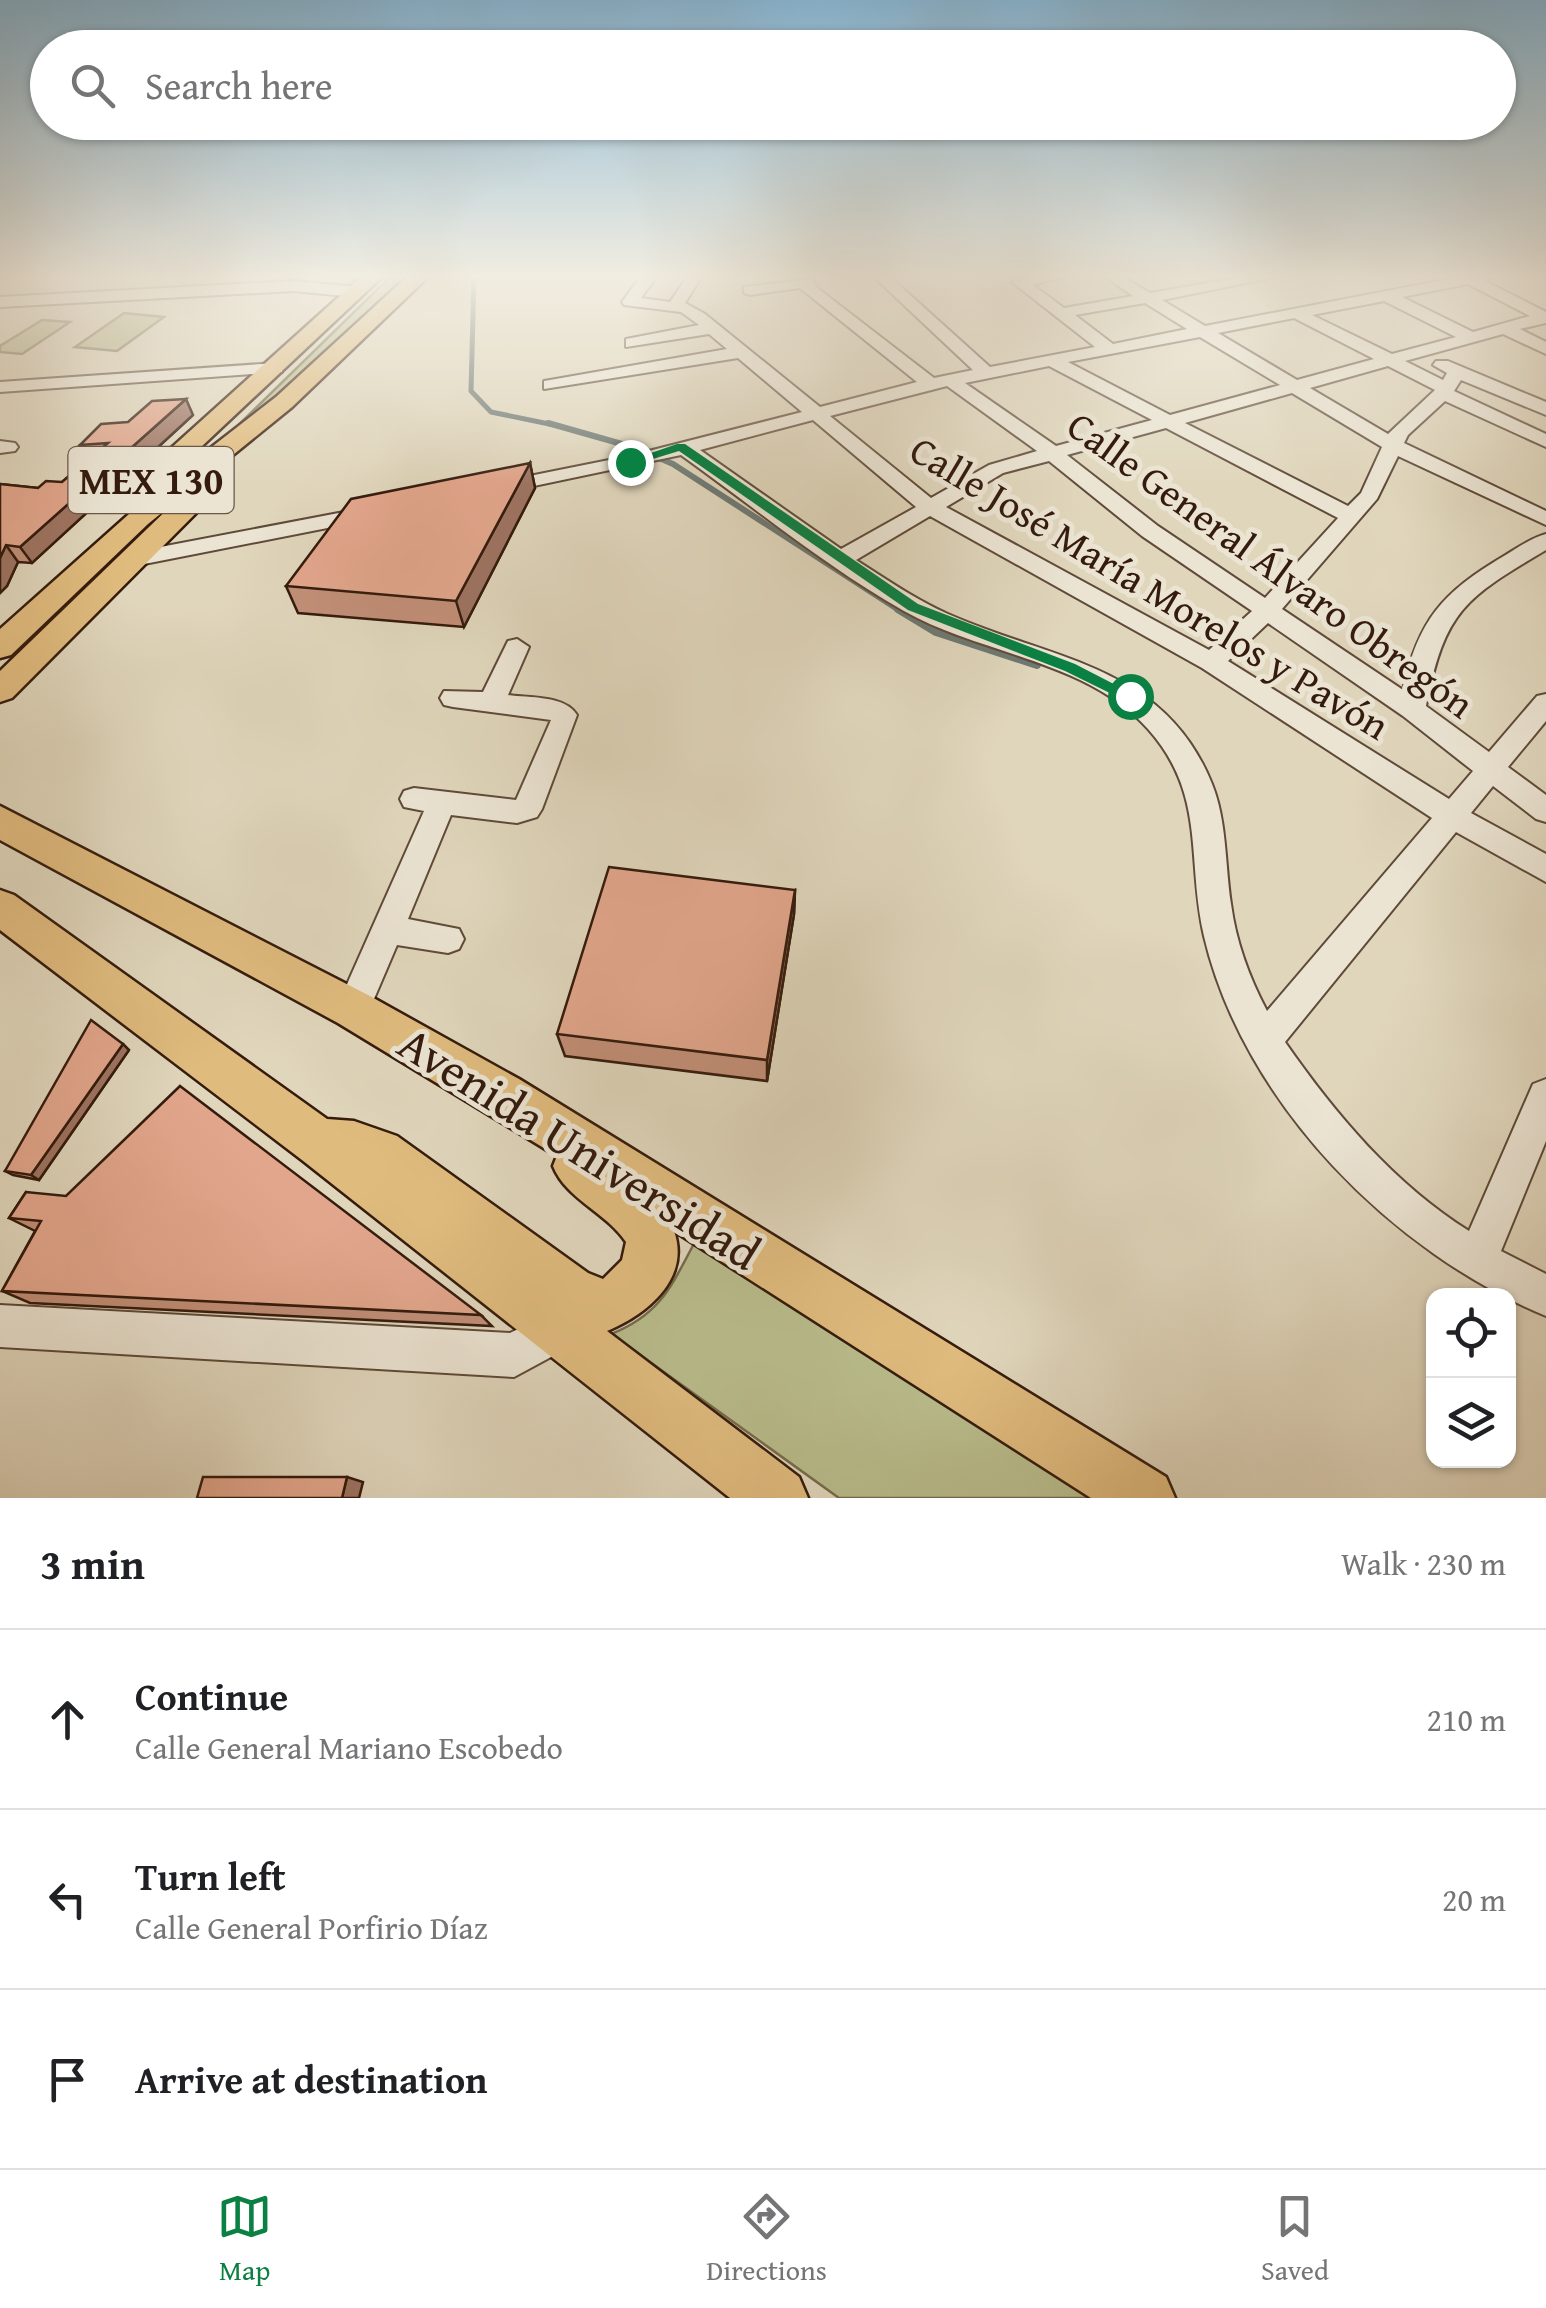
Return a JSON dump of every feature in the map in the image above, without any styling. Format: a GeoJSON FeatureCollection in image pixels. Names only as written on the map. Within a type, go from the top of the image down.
{"type":"FeatureCollection","features":[{"type":"Feature","properties":{"kind":"main road","name":"MEX 130"},"geometry":{"type":"LineString","coordinates":[[0,616],[300,346]]}},
{"type":"Feature","properties":{"kind":"main road"},"geometry":{"type":"LineString","coordinates":[[0,674],[59,611],[129,546],[216,439],[280,379],[301,346]]}},
{"type":"Feature","properties":{"kind":"main road","name":"MEX 130"},"geometry":{"type":"LineString","coordinates":[[0,647],[112,542],[284,402],[344,346]]}},
{"type":"Feature","properties":{"kind":"main road"},"geometry":{"type":"LineString","coordinates":[[0,690],[270,424],[284,402]]}},
{"type":"Feature","properties":{"kind":"main road","name":"Avenida Universidad"},"geometry":{"type":"LineString","coordinates":[[0,821],[36,844],[353,1008],[504,1095],[1145,1498]]}},
{"type":"Feature","properties":{"kind":"main road"},"geometry":{"type":"LineString","coordinates":[[0,906],[319,1142],[778,1498]]}},
{"type":"Feature","properties":{"kind":"main road"},"geometry":{"type":"LineString","coordinates":[[319,1142],[380,1153],[570,1293],[604,1306],[625,1298],[647,1271],[656,1246],[650,1227],[549,1144],[504,1095]]}},
{"type":"Feature","properties":{"kind":"street","name":"Calle José María Morelos y Pavón"},"geometry":{"type":"LineString","coordinates":[[734,346],[928,506],[1211,662],[1450,815],[1546,869]]}},
{"type":"Feature","properties":{"kind":"street","name":"Calle General Álvaro Obregón"},"geometry":{"type":"LineString","coordinates":[[889,346],[1052,453],[1150,530],[1412,709],[1546,811]]}},
{"type":"Feature","properties":{"kind":"street"},"geometry":{"type":"LineString","coordinates":[[956,346],[986,373]]}},
{"type":"Feature","properties":{"kind":"street"},"geometry":{"type":"LineString","coordinates":[[488,490],[630,462],[941,382],[1121,346]]}},
{"type":"Feature","properties":{"kind":"street"},"geometry":{"type":"LineString","coordinates":[[1223,346],[1392,446],[1546,519]]}},
{"type":"Feature","properties":{"kind":"street"},"geometry":{"type":"LineString","coordinates":[[1361,346],[1449,384],[1546,408]]}},
{"type":"Feature","properties":{"kind":"street"},"geometry":{"type":"LineString","coordinates":[[843,558],[996,469],[1449,346]]}},
{"type":"Feature","properties":{"kind":"street"},"geometry":{"type":"LineString","coordinates":[[550,385],[741,352]]}},
{"type":"Feature","properties":{"kind":"street"},"geometry":{"type":"LineString","coordinates":[[1417,355],[1449,384],[1546,441]]}},
{"type":"Feature","properties":{"kind":"street"},"geometry":{"type":"LineString","coordinates":[[1052,361],[1351,516]]}},
{"type":"Feature","properties":{"kind":"street"},"geometry":{"type":"LineString","coordinates":[[0,396],[29,390],[276,368]]}},
{"type":"Feature","properties":{"kind":"street"},"geometry":{"type":"LineString","coordinates":[[0,387],[29,390],[234,382],[253,388]]}},
{"type":"Feature","properties":{"kind":"street"},"geometry":{"type":"LineString","coordinates":[[1211,662],[1269,609],[1370,495],[1399,432],[1449,384]]}},
{"type":"Feature","properties":{"kind":"street"},"geometry":{"type":"LineString","coordinates":[[676,448],[913,607],[1070,667],[1130,696],[1153,716],[1202,793],[1221,936],[1235,983],[1293,1085],[1335,1140],[1406,1208],[1477,1260],[1546,1295]]}},
{"type":"Feature","properties":{"kind":"street"},"geometry":{"type":"LineString","coordinates":[[129,560],[390,509]]}},
{"type":"Feature","properties":{"kind":"street"},"geometry":{"type":"LineString","coordinates":[[1412,709],[1421,658],[1442,612],[1456,596],[1546,542]]}},
{"type":"Feature","properties":{"kind":"street"},"geometry":{"type":"LineString","coordinates":[[491,702],[517,647]]}},
{"type":"Feature","properties":{"kind":"street"},"geometry":{"type":"LineString","coordinates":[[353,1008],[387,930],[428,801],[517,812],[532,803],[564,723],[564,714],[452,698]]}},
{"type":"Feature","properties":{"kind":"street"},"geometry":{"type":"LineString","coordinates":[[1265,1040],[1546,703]]}},
{"type":"Feature","properties":{"kind":"street"},"geometry":{"type":"LineString","coordinates":[[387,930],[448,938]]}},
{"type":"Feature","properties":{"kind":"street"},"geometry":{"type":"LineString","coordinates":[[1477,1260],[1546,1097]]}},
{"type":"Feature","properties":{"kind":"street"},"geometry":{"type":"LineString","coordinates":[[0,1326],[514,1354],[560,1330]]}},
{"type":"Feature","properties":{"kind":"green space"},"geometry":{"type":"Polygon","coordinates":[[[0,346],[34,346],[22,354],[0,352],[0,346]]]}},
{"type":"Feature","properties":{"kind":"green space"},"geometry":{"type":"Polygon","coordinates":[[[77,346],[124,346],[117,351],[77,346]]]}},
{"type":"Feature","properties":{"kind":"green space"},"geometry":{"type":"Polygon","coordinates":[[[319,346],[333,346],[233,438],[226,437],[319,346]]]}},
{"type":"Feature","properties":{"kind":"green space"},"geometry":{"type":"Polygon","coordinates":[[[697,1238],[1113,1498],[839,1498],[611,1334],[642,1317],[664,1296],[697,1238]]]}},
{"type":"Feature","properties":{"kind":"building"},"geometry":{"type":"Polygon","coordinates":[[[186,399],[20,547],[6,545],[0,558],[0,484],[38,488],[46,481],[62,482],[108,443],[80,445],[101,424],[128,422],[152,401],[186,399]]]}},
{"type":"Feature","properties":{"kind":"building"},"geometry":{"type":"Polygon","coordinates":[[[530,463],[456,601],[286,586],[351,499],[530,463]]]}},
{"type":"Feature","properties":{"kind":"building"},"geometry":{"type":"Polygon","coordinates":[[[609,867],[795,890],[767,1060],[557,1034],[609,867]]]}},
{"type":"Feature","properties":{"kind":"building"},"geometry":{"type":"Polygon","coordinates":[[[91,1020],[123,1044],[31,1175],[5,1171],[91,1020]]]}},
{"type":"Feature","properties":{"kind":"building"},"geometry":{"type":"Polygon","coordinates":[[[180,1086],[481,1315],[2,1291],[41,1221],[9,1218],[26,1192],[66,1196],[180,1086]]]}},
{"type":"Feature","properties":{"kind":"building"},"geometry":{"type":"Polygon","coordinates":[[[203,1477],[347,1477],[342,1498],[197,1498],[203,1477]]]}},
{"type":"Feature","properties":{"kind":"waterway"},"geometry":{"type":"LineString","coordinates":[[472,346],[471,391],[491,412],[557,426]]}},
{"type":"Feature","properties":{"kind":"waterway"},"geometry":{"type":"LineString","coordinates":[[548,423],[557,426]]}},
{"type":"Feature","properties":{"kind":"waterway"},"geometry":{"type":"LineString","coordinates":[[557,426],[636,448],[673,464],[902,612]]}},
{"type":"Feature","properties":{"kind":"waterway"},"geometry":{"type":"LineString","coordinates":[[898,609],[936,632],[1037,665]]}},
{"type":"Feature","properties":{"kind":"route"},"geometry":{"type":"LineString","coordinates":[[630,462],[681,446],[913,607],[1070,667],[1130,696]]}}]}
